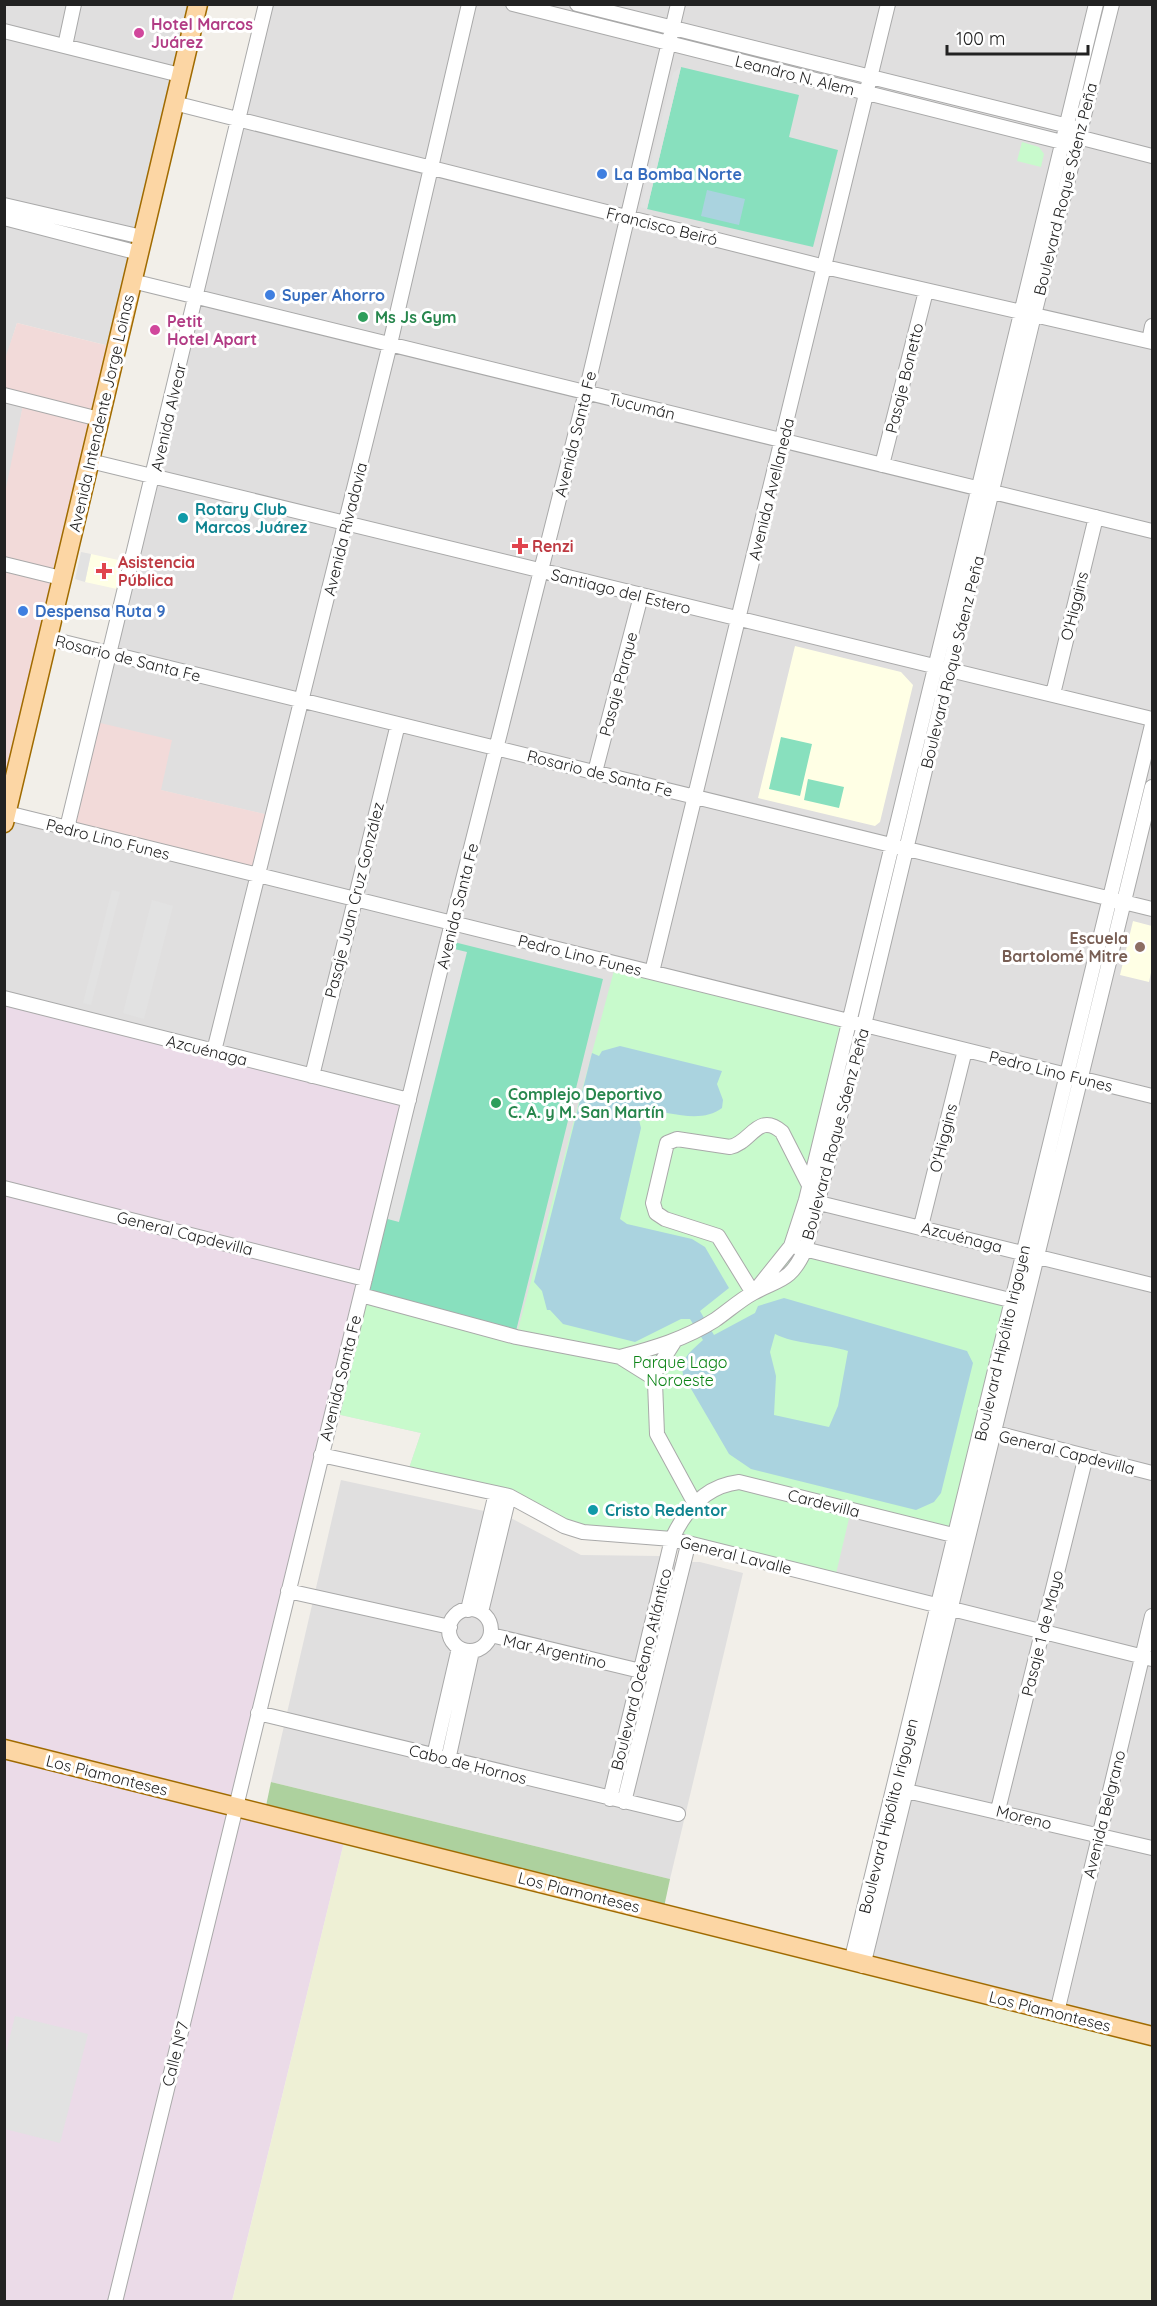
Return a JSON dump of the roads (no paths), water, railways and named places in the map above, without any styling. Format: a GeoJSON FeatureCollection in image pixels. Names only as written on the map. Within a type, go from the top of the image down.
{"type":"FeatureCollection","features":[{"type":"Feature","properties":{"kind":"main road","name":"Avenida Intendente Jorge Loinas"},"geometry":{"type":"LineString","coordinates":[[6,818],[198,4]]}},
{"type":"Feature","properties":{"kind":"main road","name":"Los Piamonteses"},"geometry":{"type":"LineString","coordinates":[[4,1749],[1152,2036]]}},
{"type":"Feature","properties":{"kind":"street"},"geometry":{"type":"LineString","coordinates":[[64,46],[74,4]]}},
{"type":"Feature","properties":{"kind":"street","name":"Avenida Alvear"},"geometry":{"type":"LineString","coordinates":[[67,828],[154,477],[266,4]]}},
{"type":"Feature","properties":{"kind":"street","name":"Avenida Rivadavia"},"geometry":{"type":"LineString","coordinates":[[214,1051],[390,344],[469,4]]}},
{"type":"Feature","properties":{"kind":"street","name":"Leandro N. Alem"},"geometry":{"type":"LineString","coordinates":[[513,4],[1061,142],[1078,137]]}},
{"type":"Feature","properties":{"kind":"street","name":"Leandro N. Alem"},"geometry":{"type":"LineString","coordinates":[[577,4],[1065,125],[1078,137],[1152,156]]}},
{"type":"Feature","properties":{"kind":"street","name":"Avenida Santa Fe"},"geometry":{"type":"LineString","coordinates":[[235,1807],[452,924],[586,392],[678,4]]}},
{"type":"Feature","properties":{"kind":"street","name":"Avenida Avellaneda"},"geometry":{"type":"LineString","coordinates":[[652,972],[888,4]]}},
{"type":"Feature","properties":{"kind":"street","name":"Boulevard Roque Sáenz Peña"},"geometry":{"type":"LineString","coordinates":[[620,1357],[674,1342],[692,1333],[753,1293],[782,1282],[798,1266],[798,1248],[864,1025],[993,492],[1061,142],[1096,4]]}},
{"type":"Feature","properties":{"kind":"street","name":"Boulevard Roque Sáenz Peña"},"geometry":{"type":"LineString","coordinates":[[812,1197],[848,1021],[978,489],[1078,137],[1112,4]]}},
{"type":"Feature","properties":{"kind":"street"},"geometry":{"type":"LineString","coordinates":[[4,31],[180,75]]}},
{"type":"Feature","properties":{"kind":"street","name":"Francisco Beiró"},"geometry":{"type":"LineString","coordinates":[[174,103],[825,267],[1151,342]]}},
{"type":"Feature","properties":{"kind":"street"},"geometry":{"type":"LineString","coordinates":[[4,205],[141,245]]}},
{"type":"Feature","properties":{"kind":"street"},"geometry":{"type":"LineString","coordinates":[[4,218],[141,245]]}},
{"type":"Feature","properties":{"kind":"street","name":"Tucumán"},"geometry":{"type":"LineString","coordinates":[[132,281],[1152,531]]}},
{"type":"Feature","properties":{"kind":"street","name":"Pasaje Bonetto"},"geometry":{"type":"LineString","coordinates":[[882,465],[926,291]]}},
{"type":"Feature","properties":{"kind":"street"},"geometry":{"type":"LineString","coordinates":[[1151,342],[1152,326]]}},
{"type":"Feature","properties":{"kind":"street"},"geometry":{"type":"LineString","coordinates":[[4,395],[99,419]]}},
{"type":"Feature","properties":{"kind":"street","name":"Santiago del Estero"},"geometry":{"type":"LineString","coordinates":[[90,460],[1152,719]]}},
{"type":"Feature","properties":{"kind":"street","name":"O'Higgins"},"geometry":{"type":"LineString","coordinates":[[1053,694],[1096,518]]}},
{"type":"Feature","properties":{"kind":"street"},"geometry":{"type":"LineString","coordinates":[[4,564],[61,578]]}},
{"type":"Feature","properties":{"kind":"street","name":"Pasaje Parque"},"geometry":{"type":"LineString","coordinates":[[595,772],[641,596]]}},
{"type":"Feature","properties":{"kind":"street","name":"Rosario de Santa Fe"},"geometry":{"type":"LineString","coordinates":[[47,638],[1152,909]]}},
{"type":"Feature","properties":{"kind":"street","name":"Pasaje Juan Cruz González"},"geometry":{"type":"LineString","coordinates":[[312,1076],[398,724]]}},
{"type":"Feature","properties":{"kind":"street","name":"Boulevard Hipólito Irigoyen"},"geometry":{"type":"LineString","coordinates":[[857,1964],[988,1432],[1030,1253],[1066,1075],[1152,724]]}},
{"type":"Feature","properties":{"kind":"street","name":"Boulevard Hipólito Irigoyen"},"geometry":{"type":"LineString","coordinates":[[944,1608],[957,1536],[988,1432],[1014,1300],[1081,1079],[1152,787]]}},
{"type":"Feature","properties":{"kind":"street","name":"Pedro Lino Funes"},"geometry":{"type":"LineString","coordinates":[[6,818],[67,828],[1152,1096]]}},
{"type":"Feature","properties":{"kind":"street","name":"Azcuénaga"},"geometry":{"type":"LineString","coordinates":[[4,998],[409,1100]]}},
{"type":"Feature","properties":{"kind":"street","name":"O'Higgins"},"geometry":{"type":"LineString","coordinates":[[921,1227],[965,1050]]}},
{"type":"Feature","properties":{"kind":"street"},"geometry":{"type":"LineString","coordinates":[[753,1293],[718,1236],[665,1219],[656,1213],[653,1203],[667,1143],[677,1139],[730,1147],[738,1146],[755,1129],[765,1125],[776,1127],[782,1132],[812,1197]]}},
{"type":"Feature","properties":{"kind":"street","name":"General Capdevilla"},"geometry":{"type":"LineString","coordinates":[[4,1188],[365,1278]]}},
{"type":"Feature","properties":{"kind":"street","name":"Azcuénaga"},"geometry":{"type":"LineString","coordinates":[[812,1197],[1152,1285]]}},
{"type":"Feature","properties":{"kind":"street"},"geometry":{"type":"LineString","coordinates":[[798,1248],[1014,1300]]}},
{"type":"Feature","properties":{"kind":"street"},"geometry":{"type":"LineString","coordinates":[[361,1295],[516,1337],[620,1357],[652,1377],[656,1389],[657,1434],[694,1502]]}},
{"type":"Feature","properties":{"kind":"street"},"geometry":{"type":"LineString","coordinates":[[652,1377],[674,1342]]}},
{"type":"Feature","properties":{"kind":"street","name":"General Capdevilla"},"geometry":{"type":"LineString","coordinates":[[988,1432],[1152,1473]]}},
{"type":"Feature","properties":{"kind":"street","name":"General Lavalle"},"geometry":{"type":"LineString","coordinates":[[321,1455],[502,1495],[564,1526],[583,1532],[672,1539],[688,1545],[835,1578],[944,1608],[1147,1658]]}},
{"type":"Feature","properties":{"kind":"street","name":"Pasaje 1 de Mayo"},"geometry":{"type":"LineString","coordinates":[[998,1810],[1086,1456]]}},
{"type":"Feature","properties":{"kind":"street","name":"Cardevilla"},"geometry":{"type":"LineString","coordinates":[[694,1502],[730,1483],[739,1482],[957,1536]]}},
{"type":"Feature","properties":{"kind":"street"},"geometry":{"type":"LineString","coordinates":[[475,1611],[502,1495]]}},
{"type":"Feature","properties":{"kind":"street","name":"Boulevard Océano Atlántico"},"geometry":{"type":"LineString","coordinates":[[617,1800],[648,1673],[672,1539],[694,1502]]}},
{"type":"Feature","properties":{"kind":"street","name":"Boulevard Océano Atlántico"},"geometry":{"type":"LineString","coordinates":[[648,1673],[688,1545]]}},
{"type":"Feature","properties":{"kind":"street"},"geometry":{"type":"LineString","coordinates":[[288,1591],[450,1627]]}},
{"type":"Feature","properties":{"kind":"street"},"geometry":{"type":"LineString","coordinates":[[465,1650],[451,1639],[450,1627],[454,1617],[475,1611]]}},
{"type":"Feature","properties":{"kind":"street"},"geometry":{"type":"LineString","coordinates":[[465,1650],[484,1646],[491,1635],[490,1622],[475,1611]]}},
{"type":"Feature","properties":{"kind":"street","name":"Avenida Belgrano"},"geometry":{"type":"LineString","coordinates":[[1057,2012],[1098,1835],[1147,1658],[1152,1616]]}},
{"type":"Feature","properties":{"kind":"street","name":"Mar Argentino"},"geometry":{"type":"LineString","coordinates":[[491,1635],[648,1673]]}},
{"type":"Feature","properties":{"kind":"street"},"geometry":{"type":"LineString","coordinates":[[441,1758],[465,1650]]}},
{"type":"Feature","properties":{"kind":"street","name":"Cabo de Hornos"},"geometry":{"type":"LineString","coordinates":[[258,1713],[678,1814]]}},
{"type":"Feature","properties":{"kind":"street","name":"Moreno"},"geometry":{"type":"LineString","coordinates":[[899,1789],[998,1810],[1152,1848]]}},
{"type":"Feature","properties":{"kind":"street","name":"Calle Nº7"},"geometry":{"type":"LineString","coordinates":[[115,2301],[235,1807]]}},
{"type":"Feature","properties":{"kind":"water"},"geometry":{"type":"Polygon","coordinates":[[[707,190],[745,199],[739,225],[701,216],[707,190]]]}},
{"type":"Feature","properties":{"kind":"water"},"geometry":{"type":"Polygon","coordinates":[[[620,1046],[722,1071],[717,1084],[723,1100],[722,1108],[714,1113],[684,1116],[644,1109],[638,1116],[641,1128],[620,1219],[627,1224],[692,1239],[705,1247],[729,1288],[700,1311],[714,1335],[755,1313],[758,1306],[784,1298],[967,1351],[973,1363],[941,1493],[934,1502],[916,1510],[751,1469],[729,1454],[683,1375],[685,1359],[703,1340],[690,1319],[681,1319],[635,1342],[563,1324],[550,1310],[547,1310],[542,1291],[534,1282],[592,1053],[599,1056],[602,1051],[620,1046]],[[775,1334],[770,1352],[776,1376],[774,1415],[829,1427],[838,1406],[848,1351],[775,1334]]]}},
{"type":"Feature","properties":{"kind":"place","name":"Hotel Marcos Juárez"},"geometry":{"type":"Point","coordinates":[139,33]}},
{"type":"Feature","properties":{"kind":"place","name":"La Bomba Norte"},"geometry":{"type":"Point","coordinates":[602,174]}},
{"type":"Feature","properties":{"kind":"place","name":"Super Ahorro"},"geometry":{"type":"Point","coordinates":[270,295]}},
{"type":"Feature","properties":{"kind":"place","name":"Ms Js Gym"},"geometry":{"type":"Point","coordinates":[363,317]}},
{"type":"Feature","properties":{"kind":"place","name":"Petit Hotel Apart"},"geometry":{"type":"Point","coordinates":[155,330]}},
{"type":"Feature","properties":{"kind":"place","name":"Rotary Club Marcos Juárez"},"geometry":{"type":"Point","coordinates":[183,518]}},
{"type":"Feature","properties":{"kind":"place","name":"Renzi"},"geometry":{"type":"Point","coordinates":[520,546]}},
{"type":"Feature","properties":{"kind":"place","name":"Asistencia Pública"},"geometry":{"type":"Point","coordinates":[104,571]}},
{"type":"Feature","properties":{"kind":"place","name":"Despensa Ruta 9"},"geometry":{"type":"Point","coordinates":[23,611]}},
{"type":"Feature","properties":{"kind":"place","name":"Escuela Bartolomé Mitre"},"geometry":{"type":"Point","coordinates":[1140,947]}},
{"type":"Feature","properties":{"kind":"place","name":"Complejo Deportivo C. A. y M. San Martín"},"geometry":{"type":"Point","coordinates":[496,1103]}},
{"type":"Feature","properties":{"kind":"place","name":"Cristo Redentor"},"geometry":{"type":"Point","coordinates":[593,1510]}},
{"type":"Feature","properties":{"kind":"park label","name":"Parque Lago Noroeste"},"geometry":{"type":"Point","coordinates":[680,1371]}}]}
